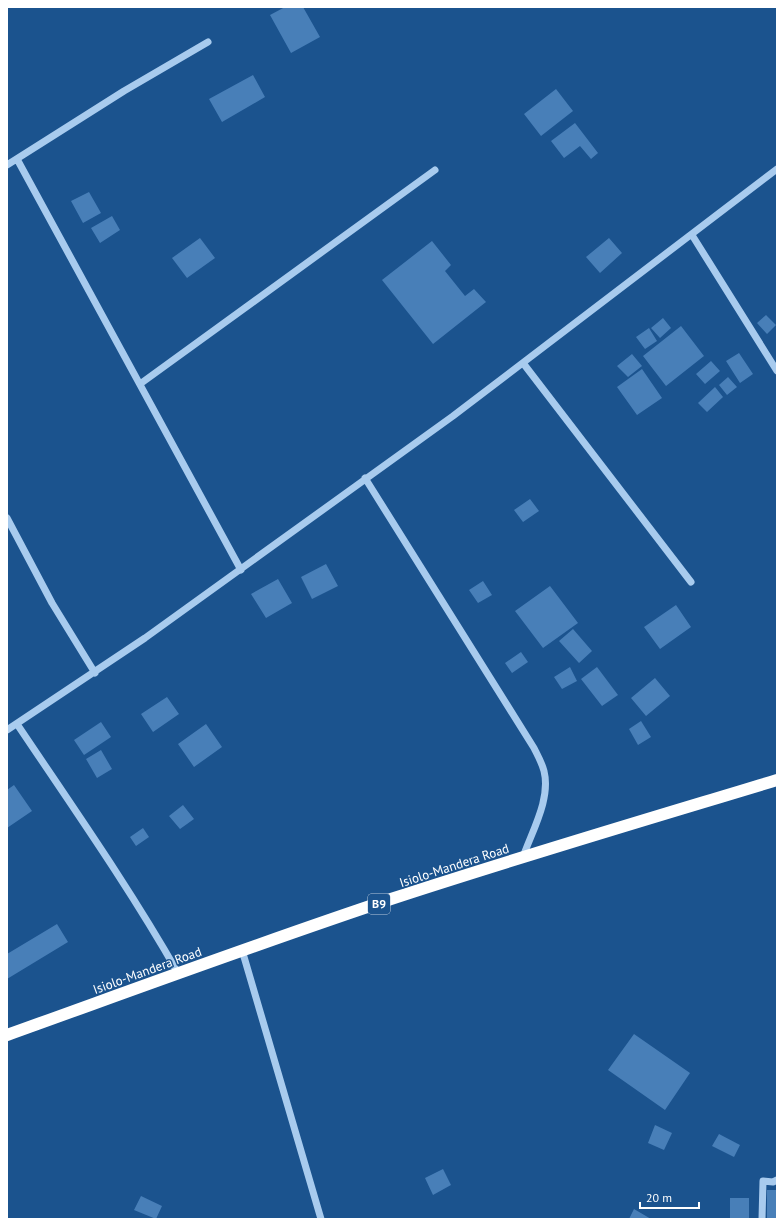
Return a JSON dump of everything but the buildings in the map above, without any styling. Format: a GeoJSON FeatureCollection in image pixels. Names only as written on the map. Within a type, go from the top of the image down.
{"type":"FeatureCollection","features":[{"type":"Feature","properties":{"kind":"highway","name":"Isiolo-Mandera Road"},"geometry":{"type":"LineString","coordinates":[[7,1035],[242,950],[523,857],[777,780]]}},
{"type":"Feature","properties":{"kind":"street"},"geometry":{"type":"LineString","coordinates":[[7,165],[124,91],[208,42]]}},
{"type":"Feature","properties":{"kind":"street"},"geometry":{"type":"LineString","coordinates":[[17,159],[241,570]]}},
{"type":"Feature","properties":{"kind":"street"},"geometry":{"type":"LineString","coordinates":[[7,730],[95,673],[241,570],[365,478],[453,416],[777,169]]}},
{"type":"Feature","properties":{"kind":"street"},"geometry":{"type":"LineString","coordinates":[[140,384],[435,170]]}},
{"type":"Feature","properties":{"kind":"street"},"geometry":{"type":"LineString","coordinates":[[692,235],[777,371]]}},
{"type":"Feature","properties":{"kind":"street"},"geometry":{"type":"LineString","coordinates":[[523,363],[691,582]]}},
{"type":"Feature","properties":{"kind":"street"},"geometry":{"type":"LineString","coordinates":[[365,478],[534,748],[544,770],[546,786],[543,801],[523,857]]}},
{"type":"Feature","properties":{"kind":"street"},"geometry":{"type":"LineString","coordinates":[[7,518],[52,603],[95,673]]}},
{"type":"Feature","properties":{"kind":"street"},"geometry":{"type":"LineString","coordinates":[[17,724],[112,864],[155,933],[178,974]]}},
{"type":"Feature","properties":{"kind":"street"},"geometry":{"type":"LineString","coordinates":[[242,950],[321,1219]]}},
{"type":"Feature","properties":{"kind":"street"},"geometry":{"type":"LineString","coordinates":[[762,1219],[763,1181],[773,1182],[777,1180]]}}]}
